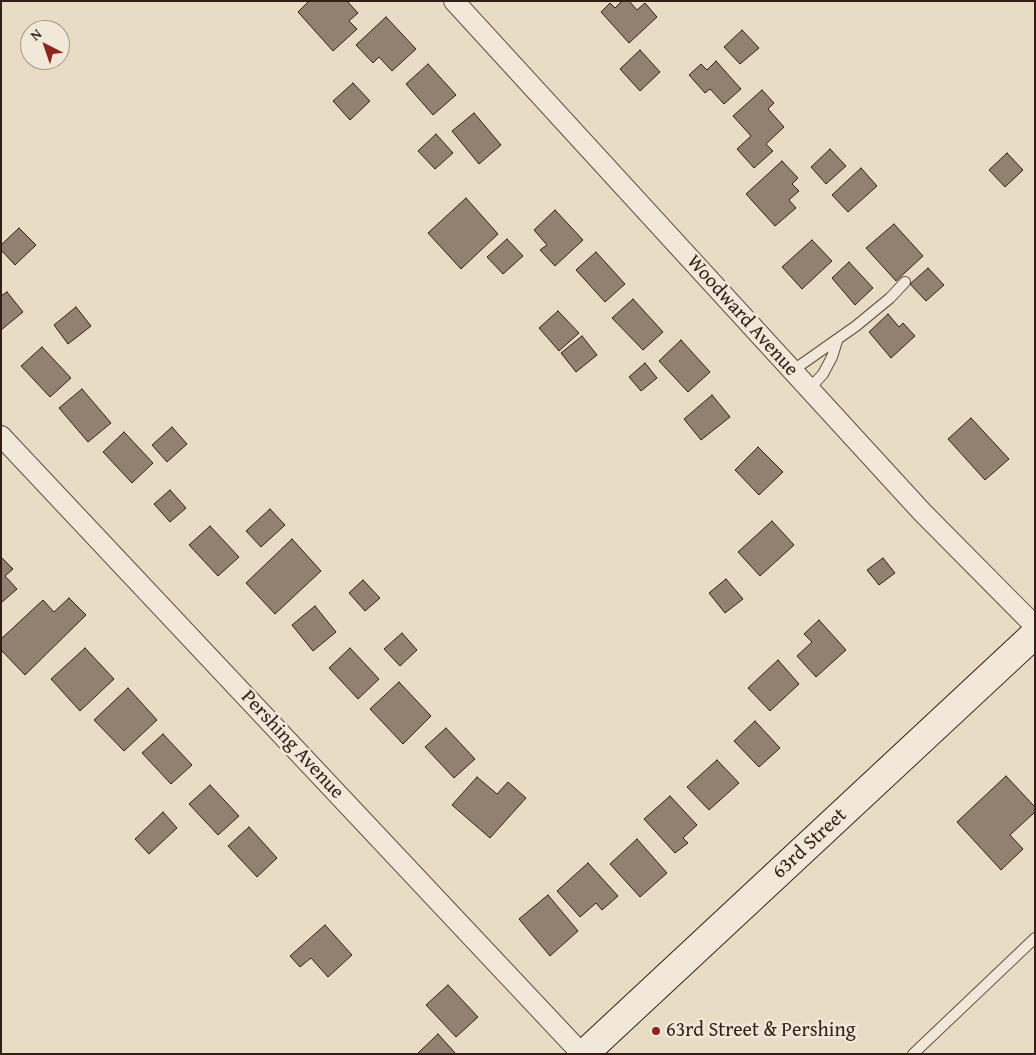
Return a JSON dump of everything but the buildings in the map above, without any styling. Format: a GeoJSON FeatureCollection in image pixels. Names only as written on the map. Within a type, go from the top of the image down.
{"type":"FeatureCollection","features":[{"type":"Feature","properties":{"kind":"main road","name":"63rd Street"},"geometry":{"type":"LineString","coordinates":[[583,1054],[1035,634]]}},
{"type":"Feature","properties":{"kind":"street","name":"Woodward Avenue"},"geometry":{"type":"LineString","coordinates":[[454,1],[922,512],[1035,626]]}},
{"type":"Feature","properties":{"kind":"street","name":"Pershing Avenue"},"geometry":{"type":"LineString","coordinates":[[1,436],[583,1054]]}},
{"type":"Feature","properties":{"kind":"lane"},"geometry":{"type":"LineString","coordinates":[[792,371],[890,298],[905,282]]}},
{"type":"Feature","properties":{"kind":"lane"},"geometry":{"type":"LineString","coordinates":[[809,389],[823,374],[832,357],[836,340]]}},
{"type":"Feature","properties":{"kind":"lane"},"geometry":{"type":"LineString","coordinates":[[913,1054],[1035,938]]}},
{"type":"Feature","properties":{"kind":"place","name":"63rd Street & Pershing"},"geometry":{"type":"Point","coordinates":[656,1031]}}]}
